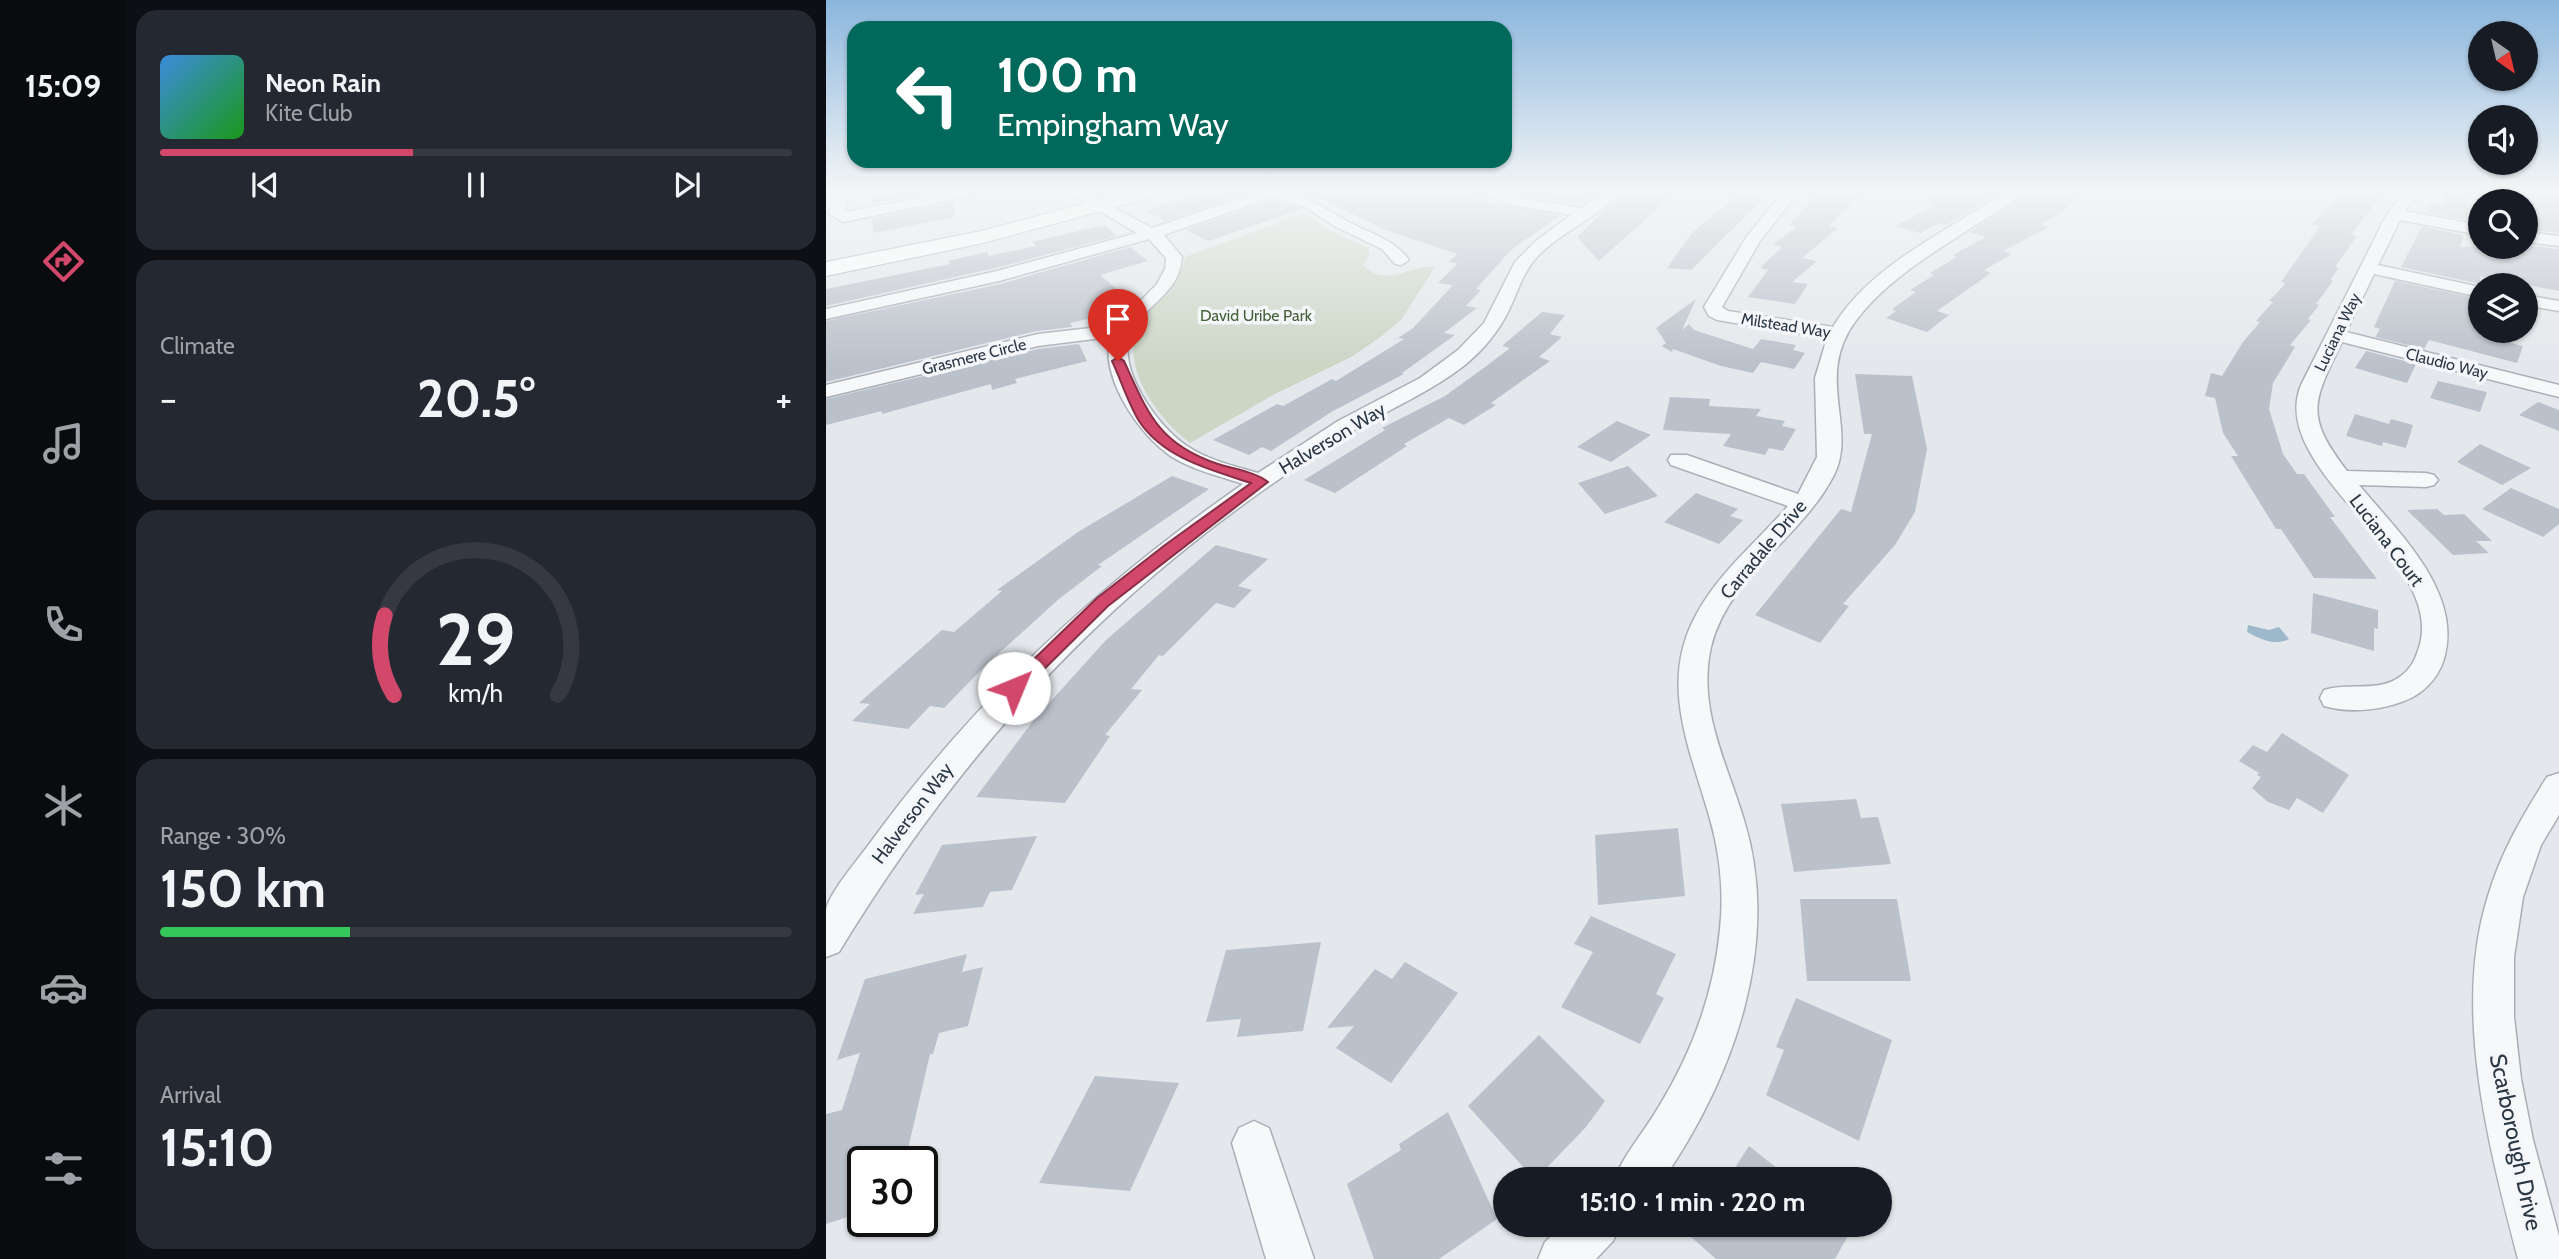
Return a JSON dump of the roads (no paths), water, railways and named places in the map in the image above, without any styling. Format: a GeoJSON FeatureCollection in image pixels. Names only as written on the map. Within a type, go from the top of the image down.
{"type":"FeatureCollection","features":[{"type":"Feature","properties":{"kind":"main road"},"geometry":{"type":"LineString","coordinates":[[826,259],[882,248]]}},
{"type":"Feature","properties":{"kind":"main road"},"geometry":{"type":"LineString","coordinates":[[826,269],[933,248]]}},
{"type":"Feature","properties":{"kind":"street"},"geometry":{"type":"LineString","coordinates":[[826,314],[979,281],[1101,248]]}},
{"type":"Feature","properties":{"kind":"street"},"geometry":{"type":"LineString","coordinates":[[1167,248],[1172,252],[1172,271],[1161,290],[1123,330],[1117,351],[1118,361],[1144,419],[1153,431],[1188,456],[1261,482]]}},
{"type":"Feature","properties":{"kind":"street"},"geometry":{"type":"LineString","coordinates":[[1390,248],[1401,260]]}},
{"type":"Feature","properties":{"kind":"street","name":"Halverson Way"},"geometry":{"type":"LineString","coordinates":[[826,940],[877,858],[923,796],[1014,688],[1112,594],[1191,532],[1347,426],[1435,377],[1467,353],[1498,315],[1521,266],[1543,248]]}},
{"type":"Feature","properties":{"kind":"street","name":"Milstead Way"},"geometry":{"type":"LineString","coordinates":[[1748,248],[1713,307],[1715,312],[1723,316],[1838,334]]}},
{"type":"Feature","properties":{"kind":"street","name":"Carradale Drive"},"geometry":{"type":"LineString","coordinates":[[1645,1167],[1667,1135],[1705,1061],[1722,1014],[1735,952],[1739,894],[1734,842],[1695,721],[1692,679],[1699,643],[1722,593],[1802,503],[1821,477],[1829,455],[1825,381],[1828,361],[1838,334],[1873,291],[1934,248]]}},
{"type":"Feature","properties":{"kind":"street","name":"Luciana Way"},"geometry":{"type":"LineString","coordinates":[[2340,478],[2316,444],[2305,418],[2304,405],[2379,248]]}},
{"type":"Feature","properties":{"kind":"street"},"geometry":{"type":"LineString","coordinates":[[2369,268],[2468,289]]}},
{"type":"Feature","properties":{"kind":"street"},"geometry":{"type":"LineString","coordinates":[[2538,302],[2559,306]]}},
{"type":"Feature","properties":{"kind":"street","name":"Grasmere Circle"},"geometry":{"type":"LineString","coordinates":[[826,391],[1038,340],[1123,330]]}},
{"type":"Feature","properties":{"kind":"street","name":"Claudio Way"},"geometry":{"type":"LineString","coordinates":[[2335,335],[2559,391]]}},
{"type":"Feature","properties":{"kind":"street"},"geometry":{"type":"LineString","coordinates":[[1679,460],[1802,503]]}},
{"type":"Feature","properties":{"kind":"street"},"geometry":{"type":"LineString","coordinates":[[2340,478],[2426,481]]}},
{"type":"Feature","properties":{"kind":"street","name":"Luciana Court"},"geometry":{"type":"LineString","coordinates":[[2335,698],[2387,696],[2405,688],[2426,669],[2432,658],[2437,629],[2428,598],[2419,581],[2340,478]]}},
{"type":"Feature","properties":{"kind":"street","name":"Scarborough Drive"},"geometry":{"type":"LineString","coordinates":[[2542,1259],[2507,1120],[2495,1038],[2493,978],[2503,904],[2517,859],[2537,815],[2559,786]]}},
{"type":"Feature","properties":{"kind":"street"},"geometry":{"type":"LineString","coordinates":[[1254,1143],[1290,1259]]}},
{"type":"Feature","properties":{"kind":"street"},"geometry":{"type":"LineString","coordinates":[[1562,1259],[1585,1237]]}},
{"type":"Feature","properties":{"kind":"water"},"geometry":{"type":"Polygon","coordinates":[[[2248,625],[2269,630],[2279,627],[2289,639],[2278,642],[2263,640],[2247,632],[2248,625]]]}},
{"type":"Feature","properties":{"kind":"park label","name":"David Uribe Park"},"geometry":{"type":"Point","coordinates":[1256,315]}}]}
